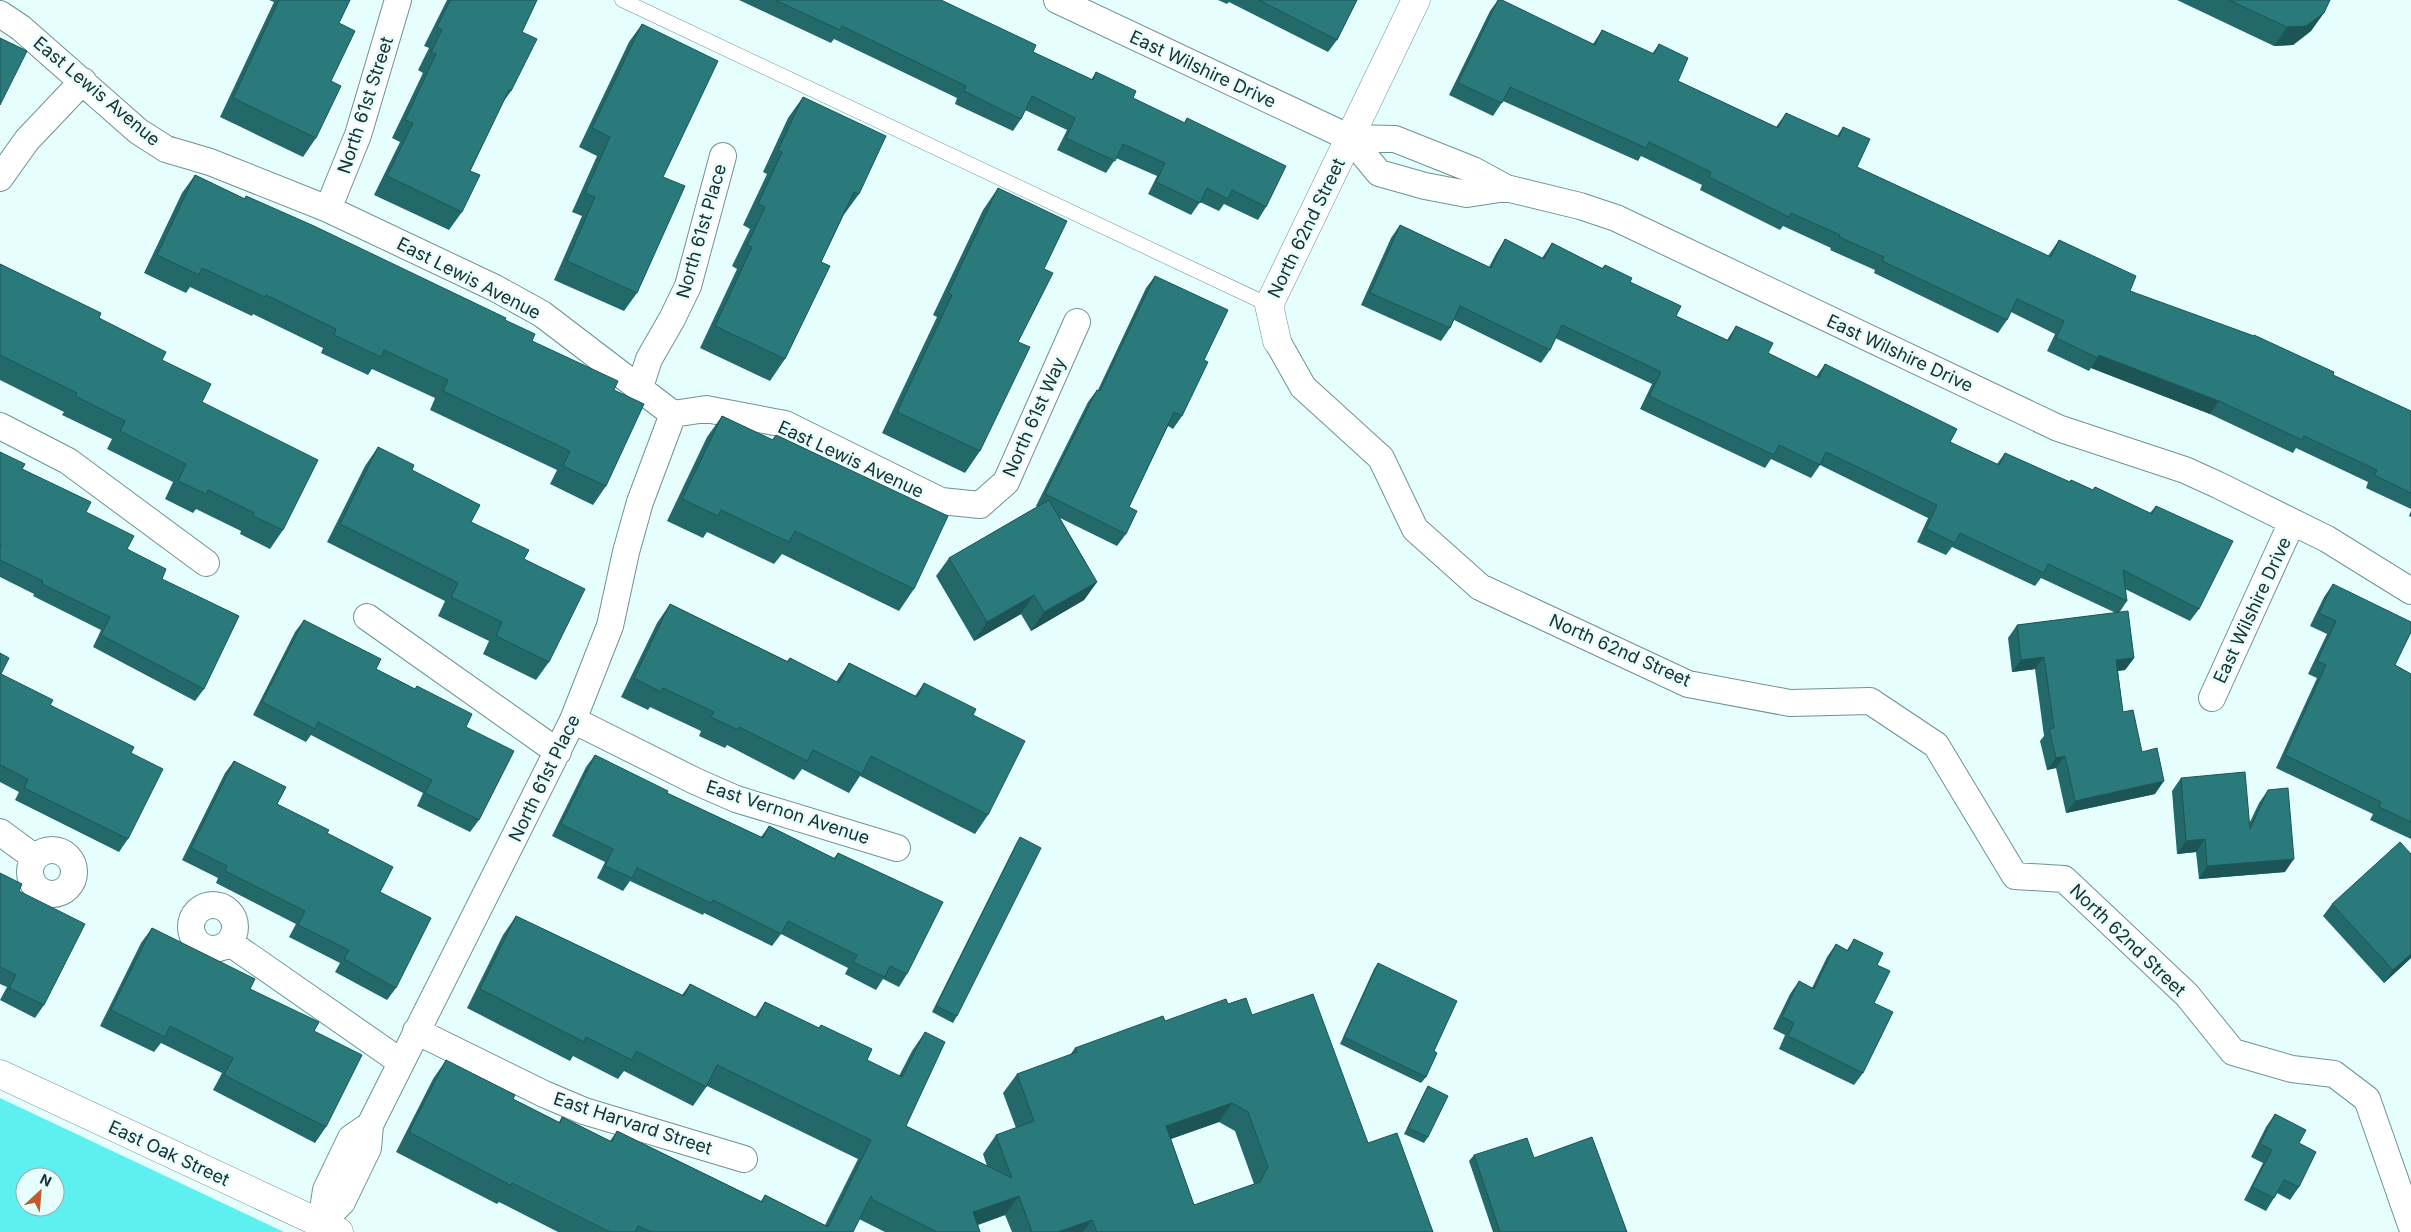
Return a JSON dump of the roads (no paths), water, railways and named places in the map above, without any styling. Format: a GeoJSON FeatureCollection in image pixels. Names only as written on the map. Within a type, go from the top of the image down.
{"type":"FeatureCollection","features":[{"type":"Feature","properties":{"kind":"street","name":"North 61st Street"},"geometry":{"type":"LineString","coordinates":[[328,209],[358,135],[398,0]]}},
{"type":"Feature","properties":{"kind":"street","name":"East Wilshire Drive"},"geometry":{"type":"LineString","coordinates":[[1057,0],[1350,138],[1395,139],[1473,170],[1506,188],[1580,206],[1616,218],[2058,428],[2184,470],[2327,539],[2411,591]]}},
{"type":"Feature","properties":{"kind":"street","name":"North 62nd Street"},"geometry":{"type":"LineString","coordinates":[[1416,0],[1269,305],[1277,341],[1303,387],[1381,458],[1415,529],[1480,586],[1688,684],[1790,703],[1870,701],[1936,745],[2015,876],[2064,879],[2187,995],[2233,1052],[2292,1069],[2334,1074],[2367,1099],[2411,1225]]}},
{"type":"Feature","properties":{"kind":"street","name":"East Lewis Avenue"},"geometry":{"type":"LineString","coordinates":[[0,14],[21,28],[138,130],[166,149],[210,162],[328,209],[495,288],[542,314],[673,414],[706,409],[785,424],[941,501],[980,505]]}},
{"type":"Feature","properties":{"kind":"street"},"geometry":{"type":"LineString","coordinates":[[0,178],[26,140],[83,81]]}},
{"type":"Feature","properties":{"kind":"street","name":"East Wilshire Drive"},"geometry":{"type":"LineString","coordinates":[[1350,138],[1379,173],[1425,186],[1460,193],[1506,188]]}},
{"type":"Feature","properties":{"kind":"street","name":"North 61st Place"},"geometry":{"type":"LineString","coordinates":[[640,388],[649,359],[688,286],[723,156]]}},
{"type":"Feature","properties":{"kind":"street","name":"North 61st Way"},"geometry":{"type":"LineString","coordinates":[[980,505],[1006,482],[1077,322]]}},
{"type":"Feature","properties":{"kind":"street","name":"North 61st Place"},"geometry":{"type":"LineString","coordinates":[[330,1228],[368,1148],[370,1125],[573,720],[610,626],[626,552],[638,510],[673,414]]}},
{"type":"Feature","properties":{"kind":"street"},"geometry":{"type":"LineString","coordinates":[[0,426],[68,461],[206,563]]}},
{"type":"Feature","properties":{"kind":"street","name":"East Wilshire Drive"},"geometry":{"type":"LineString","coordinates":[[2212,698],[2292,522]]}},
{"type":"Feature","properties":{"kind":"street"},"geometry":{"type":"LineString","coordinates":[[367,618],[558,752]]}},
{"type":"Feature","properties":{"kind":"street","name":"East Vernon Avenue"},"geometry":{"type":"LineString","coordinates":[[573,720],[695,782],[736,799],[897,848]]}},
{"type":"Feature","properties":{"kind":"street"},"geometry":{"type":"LineString","coordinates":[[0,832],[34,857]]}},
{"type":"Feature","properties":{"kind":"street"},"geometry":{"type":"LineString","coordinates":[[230,943],[401,1062]]}},
{"type":"Feature","properties":{"kind":"street","name":"East Harvard Street"},"geometry":{"type":"LineString","coordinates":[[416,1031],[544,1094],[584,1111],[744,1159]]}},
{"type":"Feature","properties":{"kind":"street","name":"East Oak Street"},"geometry":{"type":"LineString","coordinates":[[0,1074],[330,1228]]}},
{"type":"Feature","properties":{"kind":"lane"},"geometry":{"type":"LineString","coordinates":[[622,0],[1269,305]]}}]}
